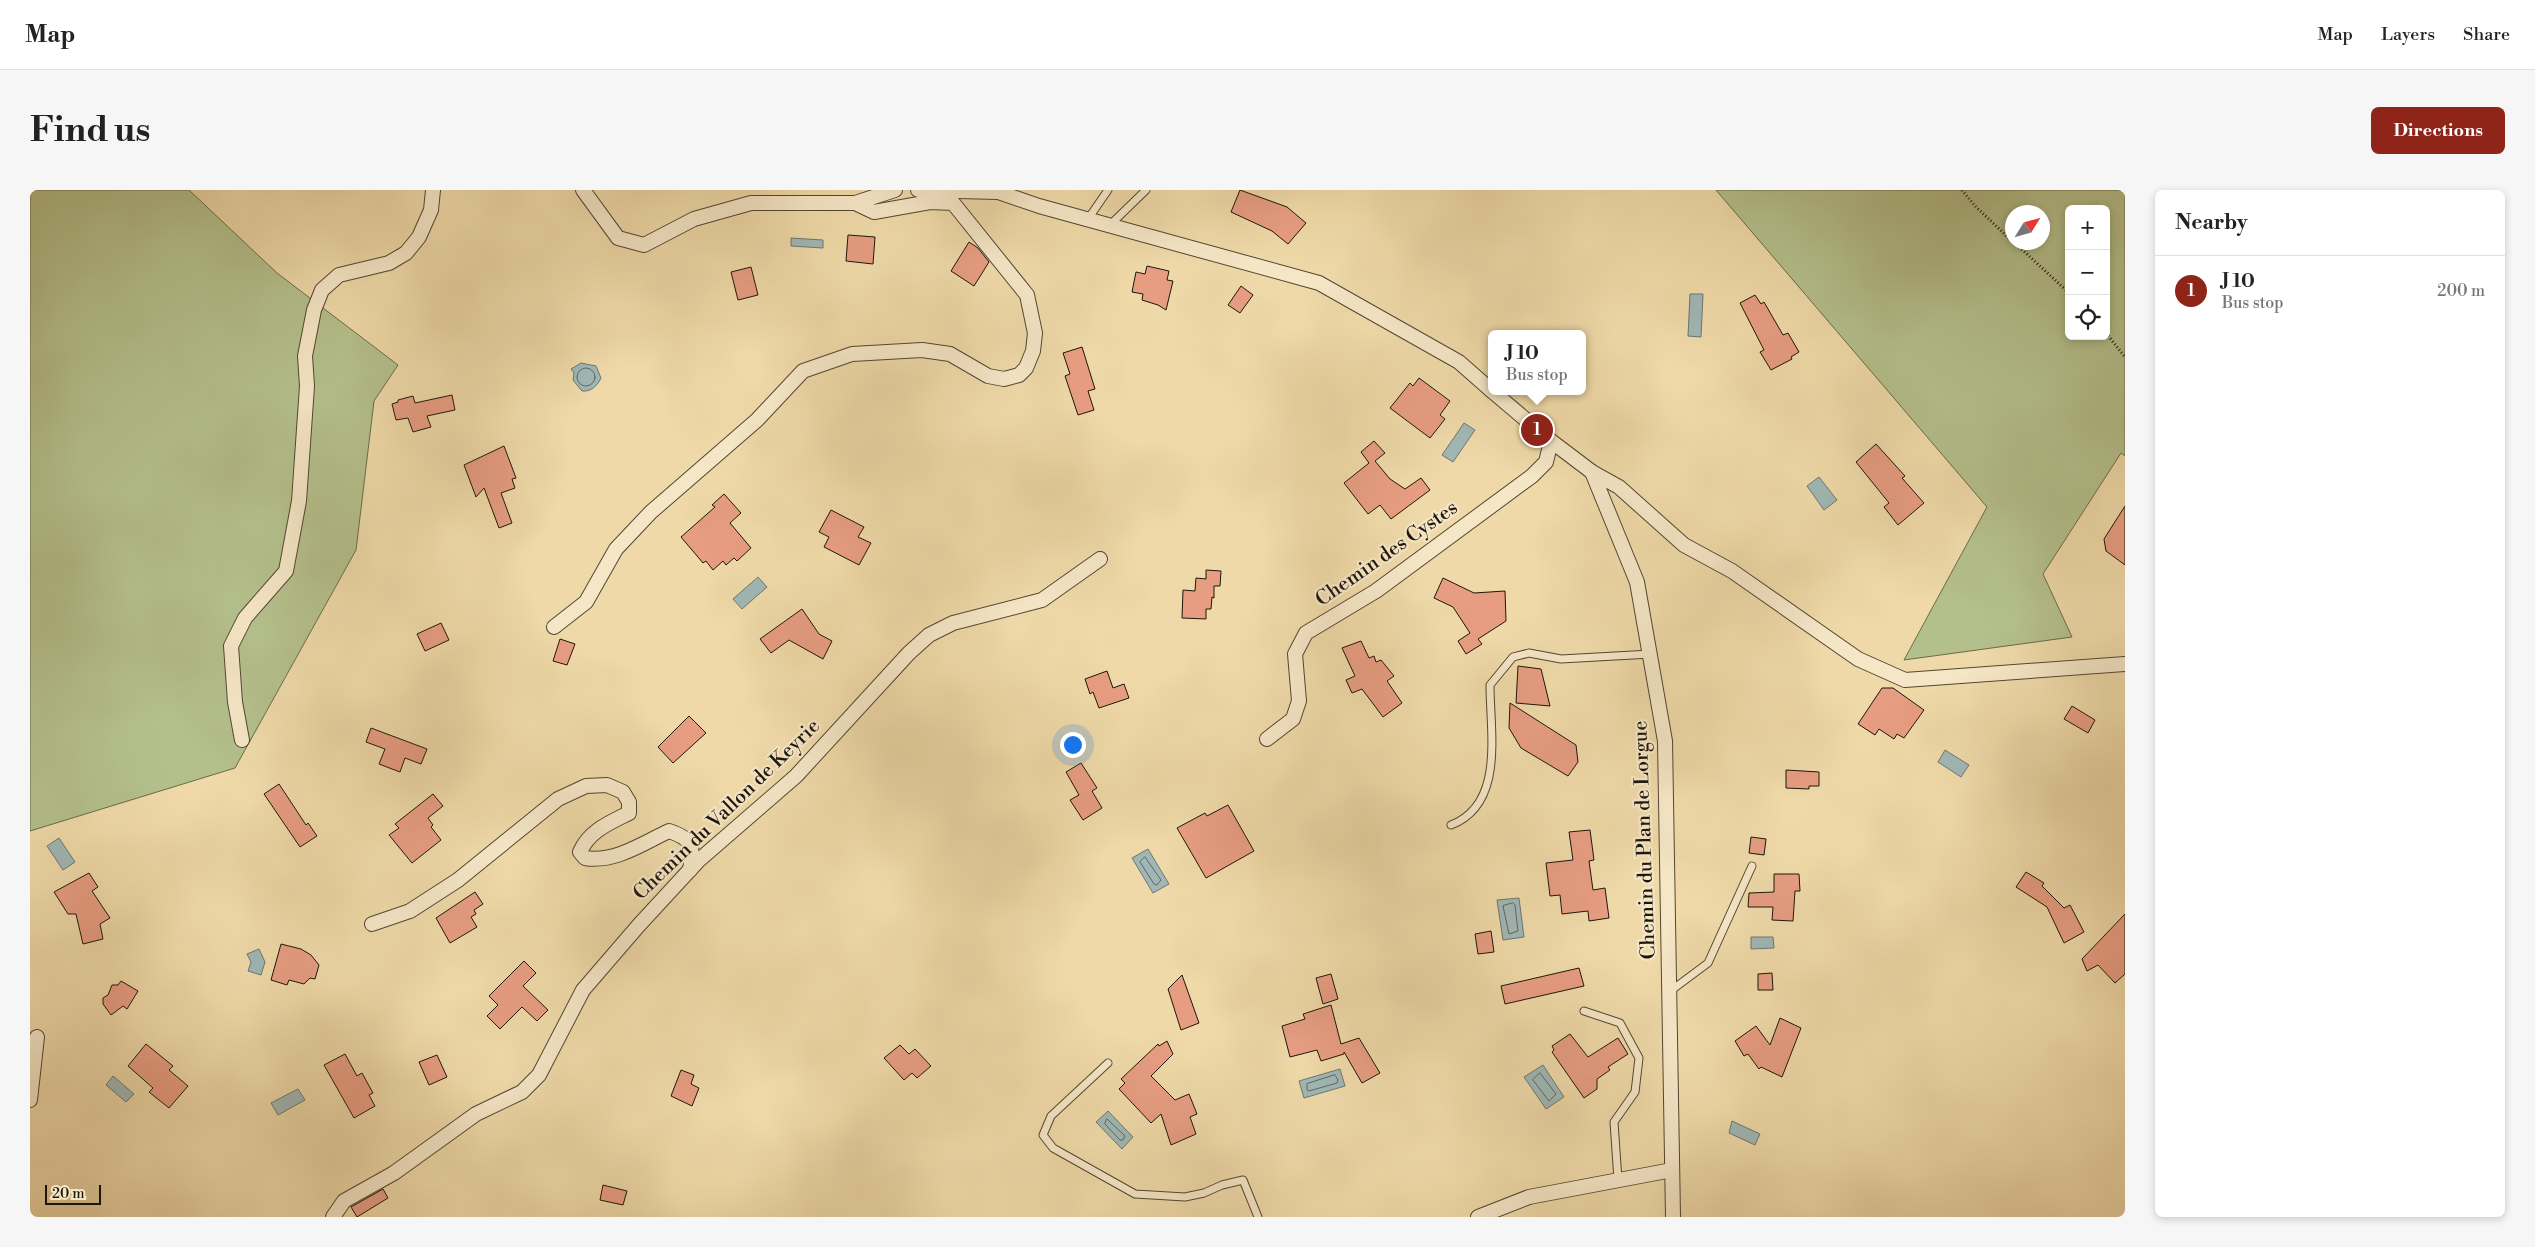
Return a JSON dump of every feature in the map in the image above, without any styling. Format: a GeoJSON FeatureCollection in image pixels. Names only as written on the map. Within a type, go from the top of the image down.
{"type":"FeatureCollection","features":[{"type":"Feature","properties":{"kind":"street"},"geometry":{"type":"LineString","coordinates":[[242,740],[235,702],[231,646],[245,618],[286,570],[299,501],[307,386],[305,356],[314,310],[322,290],[339,276],[389,263],[406,253],[418,237],[431,210],[433,190]]}},
{"type":"Feature","properties":{"kind":"street"},"geometry":{"type":"LineString","coordinates":[[584,190],[618,238],[644,245],[694,219],[751,202],[855,203],[895,190]]}},
{"type":"Feature","properties":{"kind":"street"},"geometry":{"type":"LineString","coordinates":[[918,190],[998,192],[1319,283],[1459,362],[1488,387]]}},
{"type":"Feature","properties":{"kind":"street"},"geometry":{"type":"LineString","coordinates":[[554,627],[586,602],[616,549],[651,512],[757,420],[803,371],[852,354],[912,350],[950,354],[988,376],[1004,379],[1019,375],[1026,368],[1033,351],[1035,333],[1027,295],[952,204],[930,202],[874,212],[855,203]]}},
{"type":"Feature","properties":{"kind":"street"},"geometry":{"type":"LineString","coordinates":[[1497,395],[1550,441],[1592,472],[1619,487],[1684,545],[1732,571],[1858,658],[1906,680],[2125,664]]}},
{"type":"Feature","properties":{"kind":"street","name":"Chemin des Cystes"},"geometry":{"type":"LineString","coordinates":[[1267,739],[1293,719],[1299,701],[1295,654],[1306,633],[1376,591],[1532,476],[1546,462],[1550,441]]}},
{"type":"Feature","properties":{"kind":"street","name":"Chemin du Plan de Lorgue"},"geometry":{"type":"LineString","coordinates":[[1592,472],[1625,547],[1638,582],[1665,741],[1673,1217]]}},
{"type":"Feature","properties":{"kind":"street","name":"Chemin du Vallon de Keyrie"},"geometry":{"type":"LineString","coordinates":[[333,1217],[344,1201],[402,1167],[476,1114],[522,1092],[539,1075],[583,990],[690,870],[796,776],[909,653],[929,635],[954,623],[1042,600],[1100,559]]}},
{"type":"Feature","properties":{"kind":"street"},"geometry":{"type":"LineString","coordinates":[[372,924],[410,911],[458,880],[558,799],[586,786],[607,785],[623,792],[629,802],[629,813],[601,827],[585,842],[580,852],[585,858],[598,860],[617,856],[669,831],[685,836],[691,844],[693,853],[690,870]]}},
{"type":"Feature","properties":{"kind":"street"},"geometry":{"type":"LineString","coordinates":[[30,1100],[37,1037]]}},
{"type":"Feature","properties":{"kind":"street"},"geometry":{"type":"LineString","coordinates":[[1478,1217],[1529,1197],[1672,1170]]}},
{"type":"Feature","properties":{"kind":"lane"},"geometry":{"type":"LineString","coordinates":[[1088,219],[1108,190]]}},
{"type":"Feature","properties":{"kind":"lane"},"geometry":{"type":"LineString","coordinates":[[1110,225],[1146,190]]}},
{"type":"Feature","properties":{"kind":"lane"},"geometry":{"type":"LineString","coordinates":[[1451,825],[1465,819],[1484,797],[1490,779],[1490,686],[1513,657],[1529,653],[1561,659],[1651,654]]}},
{"type":"Feature","properties":{"kind":"lane"},"geometry":{"type":"LineString","coordinates":[[1669,992],[1708,963],[1752,866]]}},
{"type":"Feature","properties":{"kind":"lane"},"geometry":{"type":"LineString","coordinates":[[1584,1011],[1620,1022],[1639,1058],[1635,1092],[1614,1122],[1618,1180]]}},
{"type":"Feature","properties":{"kind":"lane"},"geometry":{"type":"LineString","coordinates":[[1108,1063],[1051,1116],[1043,1134],[1054,1148],[1135,1194],[1186,1197],[1243,1180],[1258,1217]]}},
{"type":"Feature","properties":{"kind":"path"},"geometry":{"type":"LineString","coordinates":[[1962,190],[1974,206],[2005,235]]}},
{"type":"Feature","properties":{"kind":"path"},"geometry":{"type":"LineString","coordinates":[[2022,250],[2065,289]]}},
{"type":"Feature","properties":{"kind":"path"},"geometry":{"type":"LineString","coordinates":[[2110,337],[2125,358]]}},
{"type":"Feature","properties":{"kind":"green space"},"geometry":{"type":"Polygon","coordinates":[[[30,190],[189,190],[277,273],[398,365],[374,401],[356,550],[235,768],[30,831],[30,190]]]}},
{"type":"Feature","properties":{"kind":"green space"},"geometry":{"type":"Polygon","coordinates":[[[1716,190],[2125,190],[2125,456],[2121,453],[2043,574],[2072,637],[1904,660],[1987,507],[1716,190]]]}},
{"type":"Feature","properties":{"kind":"water"},"geometry":{"type":"Polygon","coordinates":[[[791,238],[823,240],[823,248],[791,246],[791,238]]]}},
{"type":"Feature","properties":{"kind":"water"},"geometry":{"type":"Polygon","coordinates":[[[1690,294],[1703,294],[1701,337],[1688,336],[1690,294]]]}},
{"type":"Feature","properties":{"kind":"water"},"geometry":{"type":"Polygon","coordinates":[[[581,363],[596,366],[601,378],[596,386],[588,391],[582,391],[573,380],[574,373],[571,369],[581,363]]]}},
{"type":"Feature","properties":{"kind":"water"},"geometry":{"type":"Polygon","coordinates":[[[1464,423],[1475,430],[1453,462],[1442,455],[1464,423]]]}},
{"type":"Feature","properties":{"kind":"water"},"geometry":{"type":"Polygon","coordinates":[[[1819,477],[1837,500],[1824,510],[1807,486],[1819,477]]]}},
{"type":"Feature","properties":{"kind":"water"},"geometry":{"type":"Polygon","coordinates":[[[758,577],[767,587],[742,609],[733,599],[758,577]]]}},
{"type":"Feature","properties":{"kind":"water"},"geometry":{"type":"Polygon","coordinates":[[[1945,750],[1969,765],[1961,777],[1938,762],[1945,750]]]}},
{"type":"Feature","properties":{"kind":"water"},"geometry":{"type":"Polygon","coordinates":[[[59,838],[75,862],[63,870],[47,846],[59,838]]]}},
{"type":"Feature","properties":{"kind":"water"},"geometry":{"type":"Polygon","coordinates":[[[1148,849],[1169,884],[1153,893],[1132,858],[1148,849]]]}},
{"type":"Feature","properties":{"kind":"water"},"geometry":{"type":"Polygon","coordinates":[[[1519,898],[1524,937],[1503,940],[1497,900],[1519,898]]]}},
{"type":"Feature","properties":{"kind":"water"},"geometry":{"type":"Polygon","coordinates":[[[1751,937],[1773,937],[1774,948],[1751,949],[1751,937]]]}},
{"type":"Feature","properties":{"kind":"water"},"geometry":{"type":"Polygon","coordinates":[[[259,949],[265,962],[261,975],[248,971],[251,962],[247,954],[259,949]]]}},
{"type":"Feature","properties":{"kind":"water"},"geometry":{"type":"Polygon","coordinates":[[[1543,1065],[1564,1097],[1546,1109],[1524,1077],[1543,1065]]]}},
{"type":"Feature","properties":{"kind":"water"},"geometry":{"type":"Polygon","coordinates":[[[1340,1069],[1345,1086],[1304,1098],[1299,1081],[1340,1069]]]}},
{"type":"Feature","properties":{"kind":"water"},"geometry":{"type":"Polygon","coordinates":[[[113,1076],[134,1094],[126,1102],[106,1085],[113,1076]]]}},
{"type":"Feature","properties":{"kind":"water"},"geometry":{"type":"Polygon","coordinates":[[[298,1089],[305,1100],[278,1115],[271,1103],[298,1089]]]}},
{"type":"Feature","properties":{"kind":"water"},"geometry":{"type":"Polygon","coordinates":[[[1108,1111],[1133,1137],[1122,1149],[1096,1122],[1108,1111]]]}},
{"type":"Feature","properties":{"kind":"water"},"geometry":{"type":"Polygon","coordinates":[[[1732,1121],[1760,1134],[1755,1145],[1729,1133],[1732,1121]]]}},
{"type":"Feature","properties":{"kind":"building"},"geometry":{"type":"Polygon","coordinates":[[[1240,190],[1287,207],[1306,223],[1288,244],[1272,231],[1231,212],[1240,190]]]}},
{"type":"Feature","properties":{"kind":"building"},"geometry":{"type":"Polygon","coordinates":[[[848,235],[875,237],[873,264],[846,261],[848,235]]]}},
{"type":"Feature","properties":{"kind":"building"},"geometry":{"type":"Polygon","coordinates":[[[969,242],[978,248],[989,262],[974,286],[951,271],[969,242]]]}},
{"type":"Feature","properties":{"kind":"building"},"geometry":{"type":"Polygon","coordinates":[[[1147,266],[1169,271],[1167,280],[1173,281],[1166,310],[1158,305],[1142,300],[1143,294],[1132,292],[1136,272],[1145,274],[1147,266]]]}},
{"type":"Feature","properties":{"kind":"building"},"geometry":{"type":"Polygon","coordinates":[[[751,267],[758,295],[738,300],[731,272],[751,267]]]}},
{"type":"Feature","properties":{"kind":"building"},"geometry":{"type":"Polygon","coordinates":[[[1241,286],[1253,295],[1240,313],[1228,305],[1241,286]]]}},
{"type":"Feature","properties":{"kind":"building"},"geometry":{"type":"Polygon","coordinates":[[[1755,295],[1761,304],[1764,302],[1783,335],[1788,333],[1799,352],[1791,357],[1792,359],[1771,370],[1760,352],[1764,350],[1740,303],[1755,295]]]}},
{"type":"Feature","properties":{"kind":"building"},"geometry":{"type":"Polygon","coordinates":[[[1082,347],[1095,389],[1088,391],[1094,410],[1078,415],[1065,376],[1070,374],[1063,353],[1082,347]]]}},
{"type":"Feature","properties":{"kind":"building"},"geometry":{"type":"Polygon","coordinates":[[[1419,378],[1450,401],[1440,415],[1445,419],[1430,438],[1390,408],[1410,383],[1413,386],[1419,378]]]}},
{"type":"Feature","properties":{"kind":"building"},"geometry":{"type":"Polygon","coordinates":[[[452,395],[455,410],[427,416],[431,427],[413,432],[408,418],[396,420],[392,404],[398,402],[398,400],[413,396],[415,403],[452,395]]]}},
{"type":"Feature","properties":{"kind":"building"},"geometry":{"type":"Polygon","coordinates":[[[1374,441],[1385,453],[1375,461],[1390,479],[1405,489],[1421,478],[1430,490],[1391,519],[1380,505],[1368,514],[1344,483],[1369,463],[1361,452],[1374,441]]]}},
{"type":"Feature","properties":{"kind":"building"},"geometry":{"type":"Polygon","coordinates":[[[1876,444],[1905,476],[1902,478],[1924,503],[1898,525],[1884,507],[1889,503],[1856,462],[1876,444]]]}},
{"type":"Feature","properties":{"kind":"building"},"geometry":{"type":"Polygon","coordinates":[[[504,446],[516,478],[512,479],[515,488],[501,493],[512,523],[499,528],[484,488],[476,497],[464,465],[504,446]]]}},
{"type":"Feature","properties":{"kind":"building"},"geometry":{"type":"Polygon","coordinates":[[[724,494],[741,513],[730,523],[751,548],[737,561],[734,558],[726,565],[723,561],[713,570],[706,561],[703,563],[681,537],[715,507],[712,505],[724,494]]]}},
{"type":"Feature","properties":{"kind":"building"},"geometry":{"type":"Polygon","coordinates":[[[2125,506],[2125,565],[2106,551],[2104,539],[2125,506]]]}},
{"type":"Feature","properties":{"kind":"building"},"geometry":{"type":"Polygon","coordinates":[[[831,510],[864,527],[858,537],[871,543],[859,565],[824,547],[829,537],[819,532],[831,510]]]}},
{"type":"Feature","properties":{"kind":"building"},"geometry":{"type":"Polygon","coordinates":[[[1206,570],[1221,571],[1220,586],[1214,586],[1214,598],[1212,597],[1211,609],[1206,609],[1206,619],[1182,618],[1183,590],[1195,591],[1196,578],[1206,579],[1206,570]]]}},
{"type":"Feature","properties":{"kind":"building"},"geometry":{"type":"Polygon","coordinates":[[[1443,578],[1474,593],[1505,591],[1506,621],[1478,639],[1482,644],[1466,654],[1458,641],[1470,633],[1453,607],[1434,598],[1443,578]]]}},
{"type":"Feature","properties":{"kind":"building"},"geometry":{"type":"Polygon","coordinates":[[[802,609],[819,634],[832,641],[823,659],[789,640],[771,653],[760,639],[802,609]]]}},
{"type":"Feature","properties":{"kind":"building"},"geometry":{"type":"Polygon","coordinates":[[[441,623],[449,640],[425,651],[417,634],[441,623]]]}},
{"type":"Feature","properties":{"kind":"building"},"geometry":{"type":"Polygon","coordinates":[[[560,639],[575,644],[567,665],[553,661],[560,639]]]}},
{"type":"Feature","properties":{"kind":"building"},"geometry":{"type":"Polygon","coordinates":[[[1361,641],[1369,658],[1374,656],[1376,662],[1381,660],[1394,676],[1387,681],[1402,703],[1383,717],[1362,689],[1352,693],[1346,680],[1355,676],[1342,648],[1361,641]]]}},
{"type":"Feature","properties":{"kind":"building"},"geometry":{"type":"Polygon","coordinates":[[[1518,666],[1541,669],[1550,706],[1516,703],[1518,666]]]}},
{"type":"Feature","properties":{"kind":"building"},"geometry":{"type":"Polygon","coordinates":[[[1107,671],[1113,688],[1124,684],[1129,698],[1099,708],[1093,692],[1090,694],[1085,679],[1107,671]]]}},
{"type":"Feature","properties":{"kind":"building"},"geometry":{"type":"Polygon","coordinates":[[[1882,688],[1893,688],[1924,710],[1904,738],[1897,734],[1894,739],[1879,729],[1875,735],[1858,724],[1882,688]]]}},
{"type":"Feature","properties":{"kind":"building"},"geometry":{"type":"Polygon","coordinates":[[[1510,703],[1576,745],[1578,762],[1568,776],[1521,748],[1509,728],[1510,703]]]}},
{"type":"Feature","properties":{"kind":"building"},"geometry":{"type":"Polygon","coordinates":[[[2072,706],[2095,720],[2088,733],[2064,719],[2072,706]]]}},
{"type":"Feature","properties":{"kind":"building"},"geometry":{"type":"Polygon","coordinates":[[[689,716],[706,733],[673,763],[658,747],[689,716]]]}},
{"type":"Feature","properties":{"kind":"building"},"geometry":{"type":"Polygon","coordinates":[[[371,728],[427,749],[421,764],[405,758],[400,772],[379,764],[385,749],[366,742],[371,728]]]}},
{"type":"Feature","properties":{"kind":"building"},"geometry":{"type":"Polygon","coordinates":[[[1081,763],[1097,788],[1092,791],[1102,808],[1083,820],[1070,800],[1079,795],[1066,772],[1081,763]]]}},
{"type":"Feature","properties":{"kind":"building"},"geometry":{"type":"Polygon","coordinates":[[[1786,770],[1819,772],[1819,786],[1809,786],[1809,789],[1786,788],[1786,770]]]}},
{"type":"Feature","properties":{"kind":"building"},"geometry":{"type":"Polygon","coordinates":[[[279,784],[306,825],[308,823],[317,836],[300,847],[264,794],[279,784]]]}},
{"type":"Feature","properties":{"kind":"building"},"geometry":{"type":"Polygon","coordinates":[[[433,794],[443,806],[428,818],[433,825],[431,827],[441,840],[412,863],[389,835],[399,828],[395,824],[433,794]]]}},
{"type":"Feature","properties":{"kind":"building"},"geometry":{"type":"Polygon","coordinates":[[[1228,805],[1254,851],[1206,878],[1177,828],[1205,813],[1207,816],[1228,805]]]}},
{"type":"Feature","properties":{"kind":"building"},"geometry":{"type":"Polygon","coordinates":[[[1590,830],[1594,860],[1589,861],[1593,890],[1605,888],[1609,918],[1589,921],[1588,911],[1562,914],[1560,895],[1550,896],[1546,863],[1573,860],[1569,832],[1590,830]]]}},
{"type":"Feature","properties":{"kind":"building"},"geometry":{"type":"Polygon","coordinates":[[[1751,837],[1766,839],[1764,855],[1749,853],[1751,837]]]}},
{"type":"Feature","properties":{"kind":"building"},"geometry":{"type":"Polygon","coordinates":[[[2026,872],[2044,883],[2042,886],[2064,908],[2070,905],[2084,932],[2064,943],[2047,907],[2016,887],[2026,872]]]}},
{"type":"Feature","properties":{"kind":"building"},"geometry":{"type":"Polygon","coordinates":[[[89,873],[98,887],[92,891],[110,918],[100,924],[103,939],[83,944],[76,914],[68,914],[54,892],[89,873]]]}},
{"type":"Feature","properties":{"kind":"building"},"geometry":{"type":"Polygon","coordinates":[[[1774,874],[1799,874],[1800,891],[1795,891],[1793,921],[1772,920],[1773,907],[1748,907],[1749,893],[1774,892],[1774,874]]]}},
{"type":"Feature","properties":{"kind":"building"},"geometry":{"type":"Polygon","coordinates":[[[475,892],[483,904],[474,910],[476,914],[471,917],[477,927],[450,943],[436,918],[475,892]]]}},
{"type":"Feature","properties":{"kind":"building"},"geometry":{"type":"Polygon","coordinates":[[[2125,914],[2125,974],[2115,983],[2098,965],[2087,971],[2082,959],[2125,914]]]}},
{"type":"Feature","properties":{"kind":"building"},"geometry":{"type":"Polygon","coordinates":[[[1491,931],[1494,952],[1478,954],[1475,934],[1491,931]]]}},
{"type":"Feature","properties":{"kind":"building"},"geometry":{"type":"Polygon","coordinates":[[[281,944],[301,949],[311,955],[319,965],[315,979],[310,978],[304,984],[289,980],[287,985],[271,980],[281,944]]]}},
{"type":"Feature","properties":{"kind":"building"},"geometry":{"type":"Polygon","coordinates":[[[524,961],[536,973],[523,986],[548,1010],[537,1021],[522,1007],[500,1029],[487,1016],[498,1005],[489,996],[524,961]]]}},
{"type":"Feature","properties":{"kind":"building"},"geometry":{"type":"Polygon","coordinates":[[[1579,968],[1584,986],[1505,1004],[1501,986],[1579,968]]]}},
{"type":"Feature","properties":{"kind":"building"},"geometry":{"type":"Polygon","coordinates":[[[1772,973],[1773,990],[1758,990],[1758,974],[1772,973]]]}},
{"type":"Feature","properties":{"kind":"building"},"geometry":{"type":"Polygon","coordinates":[[[1331,974],[1338,999],[1323,1004],[1316,978],[1331,974]]]}},
{"type":"Feature","properties":{"kind":"building"},"geometry":{"type":"Polygon","coordinates":[[[1182,975],[1199,1023],[1181,1030],[1168,989],[1182,975]]]}},
{"type":"Feature","properties":{"kind":"building"},"geometry":{"type":"Polygon","coordinates":[[[121,981],[138,991],[127,1009],[123,1006],[111,1015],[103,1004],[103,998],[108,995],[112,985],[118,985],[121,981]]]}},
{"type":"Feature","properties":{"kind":"building"},"geometry":{"type":"Polygon","coordinates":[[[1331,1005],[1341,1044],[1359,1038],[1380,1073],[1362,1083],[1344,1052],[1344,1054],[1321,1061],[1317,1050],[1290,1057],[1282,1026],[1305,1019],[1303,1014],[1331,1005]]]}},
{"type":"Feature","properties":{"kind":"building"},"geometry":{"type":"Polygon","coordinates":[[[1780,1018],[1801,1028],[1782,1077],[1761,1067],[1759,1069],[1748,1054],[1744,1056],[1735,1041],[1756,1026],[1770,1045],[1780,1018]]]}},
{"type":"Feature","properties":{"kind":"building"},"geometry":{"type":"Polygon","coordinates":[[[1570,1034],[1588,1057],[1618,1038],[1628,1054],[1608,1067],[1610,1070],[1597,1079],[1597,1089],[1584,1098],[1552,1052],[1554,1050],[1552,1046],[1570,1034]]]}},
{"type":"Feature","properties":{"kind":"building"},"geometry":{"type":"Polygon","coordinates":[[[1167,1041],[1173,1054],[1151,1076],[1175,1100],[1189,1094],[1197,1114],[1190,1117],[1196,1134],[1171,1145],[1161,1114],[1151,1123],[1119,1089],[1125,1083],[1121,1079],[1158,1044],[1159,1046],[1167,1041]]]}},
{"type":"Feature","properties":{"kind":"building"},"geometry":{"type":"Polygon","coordinates":[[[146,1044],[173,1066],[169,1070],[188,1086],[169,1108],[149,1092],[153,1088],[128,1066],[146,1044]]]}},
{"type":"Feature","properties":{"kind":"building"},"geometry":{"type":"Polygon","coordinates":[[[900,1045],[909,1054],[915,1049],[931,1066],[917,1078],[912,1073],[904,1080],[884,1058],[900,1045]]]}},
{"type":"Feature","properties":{"kind":"building"},"geometry":{"type":"Polygon","coordinates":[[[345,1054],[357,1076],[362,1073],[373,1093],[369,1095],[375,1106],[354,1118],[324,1065],[345,1054]]]}},
{"type":"Feature","properties":{"kind":"building"},"geometry":{"type":"Polygon","coordinates":[[[437,1055],[447,1077],[429,1085],[419,1062],[437,1055]]]}},
{"type":"Feature","properties":{"kind":"building"},"geometry":{"type":"Polygon","coordinates":[[[681,1070],[694,1075],[691,1084],[699,1088],[692,1106],[671,1096],[681,1070]]]}},
{"type":"Feature","properties":{"kind":"building"},"geometry":{"type":"Polygon","coordinates":[[[603,1185],[627,1191],[623,1205],[600,1200],[603,1185]]]}},
{"type":"Feature","properties":{"kind":"building"},"geometry":{"type":"Polygon","coordinates":[[[383,1189],[388,1198],[357,1217],[351,1207],[383,1189]]]}},
{"type":"Feature","properties":{"kind":"place","name":"J 10"},"geometry":{"type":"Point","coordinates":[1537,430]}}]}
